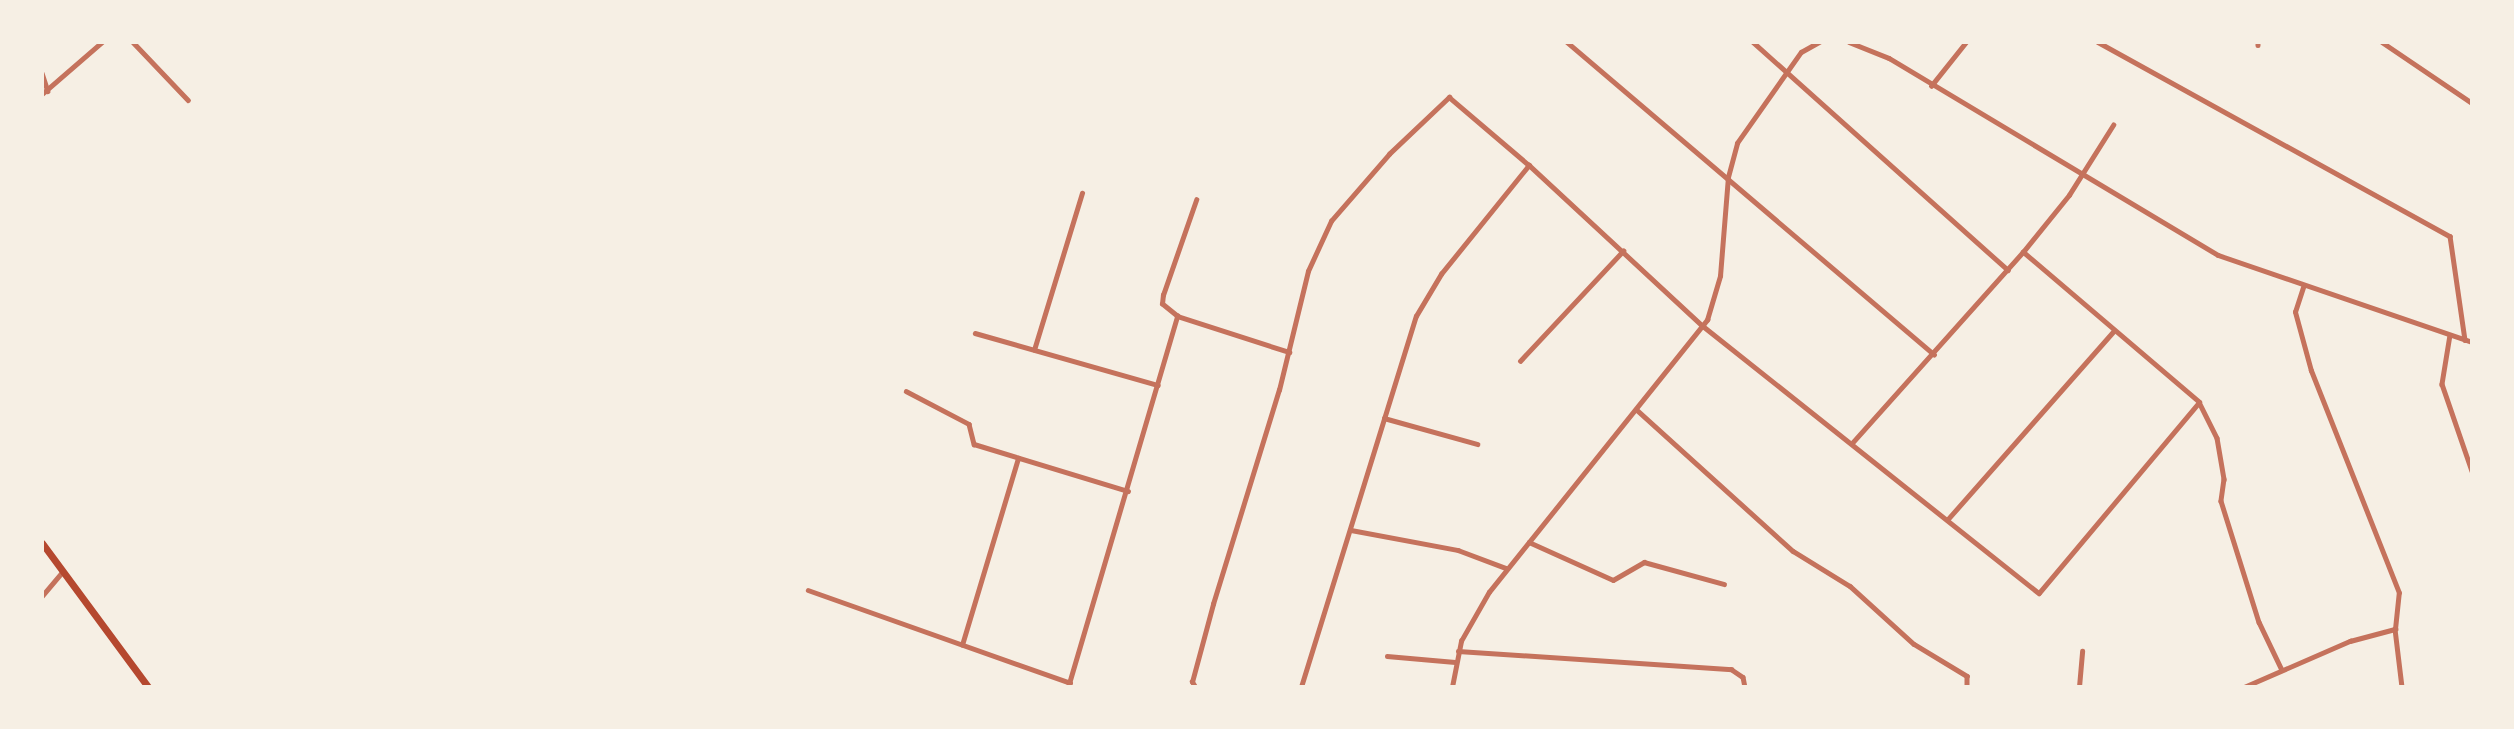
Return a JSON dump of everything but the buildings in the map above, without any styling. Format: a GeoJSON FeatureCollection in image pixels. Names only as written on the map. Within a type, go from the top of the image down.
{"type":"FeatureCollection","features":[{"type":"Feature","properties":{"kind":"main road"},"geometry":{"type":"LineString","coordinates":[[42,543],[61,573],[148,687]]}},
{"type":"Feature","properties":{"kind":"street"},"geometry":{"type":"LineString","coordinates":[[42,94],[102,42]]}},
{"type":"Feature","properties":{"kind":"street"},"geometry":{"type":"LineString","coordinates":[[133,42],[188,100]]}},
{"type":"Feature","properties":{"kind":"street"},"geometry":{"type":"LineString","coordinates":[[1567,42],[1934,354]]}},
{"type":"Feature","properties":{"kind":"street"},"geometry":{"type":"LineString","coordinates":[[1753,42],[2008,270]]}},
{"type":"Feature","properties":{"kind":"street"},"geometry":{"type":"LineString","coordinates":[[1452,687],[1455,662],[1468,626],[1506,568],[1637,410],[1703,326],[1720,276],[1728,177],[1749,120],[1801,52],[1818,42]]}},
{"type":"Feature","properties":{"kind":"street"},"geometry":{"type":"LineString","coordinates":[[1849,42],[1867,46],[1931,86],[2085,173],[2218,255],[2303,287],[2472,342]]}},
{"type":"Feature","properties":{"kind":"street"},"geometry":{"type":"LineString","coordinates":[[1931,86],[1966,42]]}},
{"type":"Feature","properties":{"kind":"street"},"geometry":{"type":"LineString","coordinates":[[2098,42],[2450,236],[2465,340]]}},
{"type":"Feature","properties":{"kind":"street"},"geometry":{"type":"LineString","coordinates":[[2382,42],[2472,103]]}},
{"type":"Feature","properties":{"kind":"street"},"geometry":{"type":"LineString","coordinates":[[42,73],[48,91]]}},
{"type":"Feature","properties":{"kind":"street"},"geometry":{"type":"LineString","coordinates":[[1192,685],[1289,352],[1308,272],[1331,221],[1444,99],[1453,99],[1529,165],[1703,326],[1853,442],[2039,593],[2199,402]]}},
{"type":"Feature","properties":{"kind":"street"},"geometry":{"type":"LineString","coordinates":[[1853,442],[2024,252],[2085,173],[2113,125]]}},
{"type":"Feature","properties":{"kind":"street"},"geometry":{"type":"LineString","coordinates":[[1300,687],[1351,530],[1384,418],[1426,299],[1529,165]]}},
{"type":"Feature","properties":{"kind":"street"},"geometry":{"type":"LineString","coordinates":[[1034,350],[1082,192]]}},
{"type":"Feature","properties":{"kind":"street"},"geometry":{"type":"LineString","coordinates":[[1196,200],[1163,295],[1162,304],[1177,315],[1289,352]]}},
{"type":"Feature","properties":{"kind":"street"},"geometry":{"type":"LineString","coordinates":[[1520,361],[1623,251]]}},
{"type":"Feature","properties":{"kind":"street"},"geometry":{"type":"LineString","coordinates":[[2024,252],[2199,402],[2217,438],[2224,479],[2221,501],[2259,622],[2282,670]]}},
{"type":"Feature","properties":{"kind":"street"},"geometry":{"type":"LineString","coordinates":[[2303,287],[2295,312],[2315,381],[2399,593],[2395,629],[2402,687]]}},
{"type":"Feature","properties":{"kind":"street"},"geometry":{"type":"LineString","coordinates":[[808,590],[1069,685],[1128,491],[1177,315]]}},
{"type":"Feature","properties":{"kind":"street"},"geometry":{"type":"LineString","coordinates":[[1948,519],[2114,331]]}},
{"type":"Feature","properties":{"kind":"street"},"geometry":{"type":"LineString","coordinates":[[975,333],[1158,385]]}},
{"type":"Feature","properties":{"kind":"street"},"geometry":{"type":"LineString","coordinates":[[2450,335],[2442,384],[2472,471]]}},
{"type":"Feature","properties":{"kind":"street"},"geometry":{"type":"LineString","coordinates":[[906,392],[969,424],[974,444],[1128,491]]}},
{"type":"Feature","properties":{"kind":"street"},"geometry":{"type":"LineString","coordinates":[[1637,410],[1793,551],[1850,586],[1914,644],[1967,676],[1967,687]]}},
{"type":"Feature","properties":{"kind":"street"},"geometry":{"type":"LineString","coordinates":[[1384,418],[1477,444]]}},
{"type":"Feature","properties":{"kind":"street"},"geometry":{"type":"LineString","coordinates":[[962,645],[1018,458]]}},
{"type":"Feature","properties":{"kind":"street"},"geometry":{"type":"LineString","coordinates":[[1351,530],[1458,550],[1506,568]]}},
{"type":"Feature","properties":{"kind":"street"},"geometry":{"type":"LineString","coordinates":[[1529,542],[1613,580],[1644,562],[1724,584]]}},
{"type":"Feature","properties":{"kind":"street"},"geometry":{"type":"LineString","coordinates":[[42,596],[61,573]]}},
{"type":"Feature","properties":{"kind":"street"},"geometry":{"type":"LineString","coordinates":[[2244,687],[2350,641],[2395,629]]}},
{"type":"Feature","properties":{"kind":"street"},"geometry":{"type":"LineString","coordinates":[[1458,651],[1731,669],[1743,677],[1745,687]]}},
{"type":"Feature","properties":{"kind":"street"},"geometry":{"type":"LineString","coordinates":[[2079,687],[2082,651]]}},
{"type":"Feature","properties":{"kind":"street"},"geometry":{"type":"LineString","coordinates":[[1387,656],[1455,662]]}}]}
